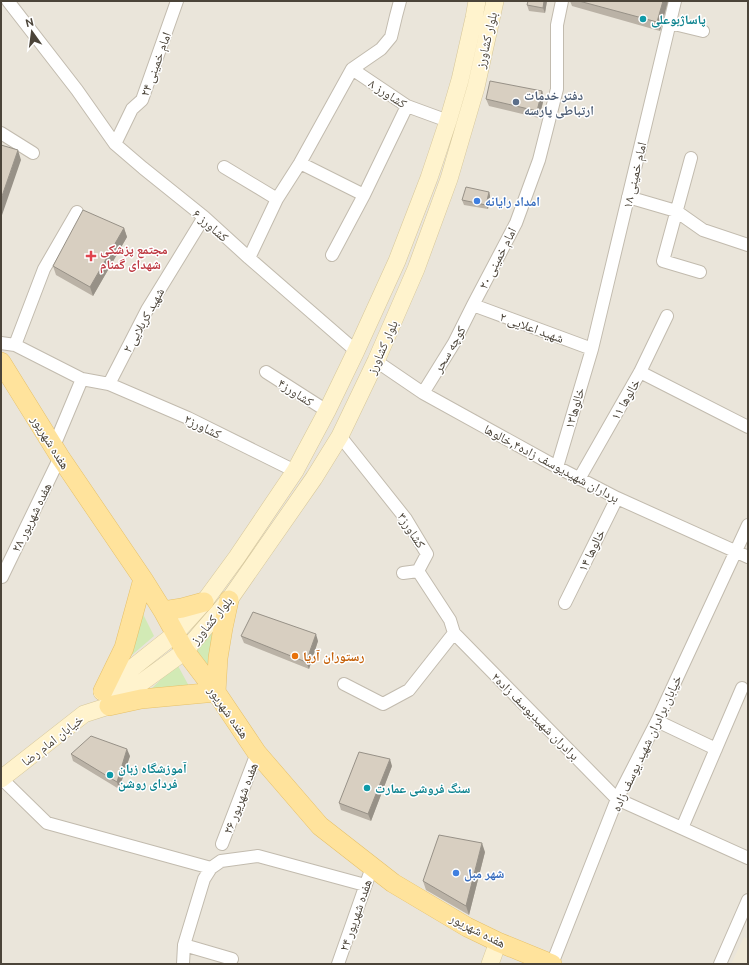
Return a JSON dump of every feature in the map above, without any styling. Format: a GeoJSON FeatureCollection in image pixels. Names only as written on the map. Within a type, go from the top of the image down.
{"type":"FeatureCollection","features":[{"type":"Feature","properties":{"kind":"main road","name":"بلوار کشاورز"},"geometry":{"type":"LineString","coordinates":[[106,698],[175,634],[205,600],[237,557],[295,471],[327,411],[397,261],[429,178],[462,72],[477,1]]}},
{"type":"Feature","properties":{"kind":"main road","name":"بلوار کشاورز"},"geometry":{"type":"LineString","coordinates":[[185,651],[225,605],[314,478],[340,436],[376,361],[416,269],[449,179],[476,87],[495,1]]}},
{"type":"Feature","properties":{"kind":"main road","name":"هفده شهریور"},"geometry":{"type":"LineString","coordinates":[[1,362],[57,452],[143,579],[185,651],[216,692],[257,753],[320,826],[393,883],[468,927],[498,942],[552,964]]}},
{"type":"Feature","properties":{"kind":"main road"},"geometry":{"type":"LineString","coordinates":[[143,579],[124,648],[106,698],[141,699],[216,692],[218,658],[225,605],[205,600],[182,608],[163,612]]}},
{"type":"Feature","properties":{"kind":"main road","name":"خیابان امام رضا"},"geometry":{"type":"LineString","coordinates":[[1,779],[106,698],[185,651]]}},
{"type":"Feature","properties":{"kind":"main road"},"geometry":{"type":"LineString","coordinates":[[490,964],[498,942]]}},
{"type":"Feature","properties":{"kind":"street"},"geometry":{"type":"LineString","coordinates":[[1,6],[3,1]]}},
{"type":"Feature","properties":{"kind":"street","name":"کشاورز ۶"},"geometry":{"type":"LineString","coordinates":[[8,1],[116,144],[143,168],[204,217],[356,351]]}},
{"type":"Feature","properties":{"kind":"street","name":"امام خمینی ۲۴"},"geometry":{"type":"LineString","coordinates":[[116,144],[132,109],[142,100],[177,1]]}},
{"type":"Feature","properties":{"kind":"street"},"geometry":{"type":"LineString","coordinates":[[249,258],[277,199],[300,163],[352,69],[381,49],[391,37],[400,1]]}},
{"type":"Feature","properties":{"kind":"street","name":"امام خمینی ۲۰"},"geometry":{"type":"LineString","coordinates":[[473,305],[516,223],[539,160],[557,89],[557,26],[562,1]]}},
{"type":"Feature","properties":{"kind":"street","name":"امام خمینی ۱۸"},"geometry":{"type":"LineString","coordinates":[[592,349],[675,1]]}},
{"type":"Feature","properties":{"kind":"street"},"geometry":{"type":"LineString","coordinates":[[670,23],[703,31]]}},
{"type":"Feature","properties":{"kind":"street","name":"کشاورز ۸"},"geometry":{"type":"LineString","coordinates":[[352,69],[407,106],[448,121]]}},
{"type":"Feature","properties":{"kind":"street"},"geometry":{"type":"LineString","coordinates":[[332,255],[364,195],[407,106]]}},
{"type":"Feature","properties":{"kind":"street"},"geometry":{"type":"LineString","coordinates":[[1,133],[33,153]]}},
{"type":"Feature","properties":{"kind":"street"},"geometry":{"type":"LineString","coordinates":[[691,158],[663,261],[700,272]]}},
{"type":"Feature","properties":{"kind":"street"},"geometry":{"type":"LineString","coordinates":[[300,163],[364,195]]}},
{"type":"Feature","properties":{"kind":"street"},"geometry":{"type":"LineString","coordinates":[[224,167],[277,199]]}},
{"type":"Feature","properties":{"kind":"street"},"geometry":{"type":"LineString","coordinates":[[628,197],[676,211],[703,230],[748,245]]}},
{"type":"Feature","properties":{"kind":"street"},"geometry":{"type":"LineString","coordinates":[[14,345],[44,269],[77,212]]}},
{"type":"Feature","properties":{"kind":"street","name":"شهید کربلایی ۲"},"geometry":{"type":"LineString","coordinates":[[109,384],[147,310],[204,217]]}},
{"type":"Feature","properties":{"kind":"street","name":"شهید اعلایی ۲"},"geometry":{"type":"LineString","coordinates":[[473,305],[592,349]]}},
{"type":"Feature","properties":{"kind":"street","name":"کوچه سحر"},"geometry":{"type":"LineString","coordinates":[[423,393],[454,343],[473,305]]}},
{"type":"Feature","properties":{"kind":"street","name":"خالوها ۱۱"},"geometry":{"type":"LineString","coordinates":[[579,478],[640,372],[667,316]]}},
{"type":"Feature","properties":{"kind":"street","name":"کشاورز۲"},"geometry":{"type":"LineString","coordinates":[[1,343],[14,345],[82,379],[109,384],[188,418],[295,471]]}},
{"type":"Feature","properties":{"kind":"street","name":"خالوها۱۳"},"geometry":{"type":"LineString","coordinates":[[557,467],[592,349]]}},
{"type":"Feature","properties":{"kind":"street","name":"برداران شهیدیوسف زاده۴,خالوها"},"geometry":{"type":"LineString","coordinates":[[376,361],[423,393],[557,467],[616,498],[748,557]]}},
{"type":"Feature","properties":{"kind":"street","name":"کشاورز۴"},"geometry":{"type":"LineString","coordinates":[[266,372],[327,411]]}},
{"type":"Feature","properties":{"kind":"street"},"geometry":{"type":"LineString","coordinates":[[640,372],[748,427]]}},
{"type":"Feature","properties":{"kind":"street","name":"هفده شهریور ۲۸"},"geometry":{"type":"LineString","coordinates":[[1,576],[2,577],[57,452],[82,379]]}},
{"type":"Feature","properties":{"kind":"street","name":"کشاورز۳"},"geometry":{"type":"LineString","coordinates":[[340,436],[406,519],[427,554],[418,571]]}},
{"type":"Feature","properties":{"kind":"street","name":"خالوها ۱۴"},"geometry":{"type":"LineString","coordinates":[[565,603],[616,498]]}},
{"type":"Feature","properties":{"kind":"street","name":"خیابان برادران شهید یوسف زاده"},"geometry":{"type":"LineString","coordinates":[[552,964],[618,799],[657,721],[748,525]]}},
{"type":"Feature","properties":{"kind":"street"},"geometry":{"type":"LineString","coordinates":[[344,684],[383,704],[409,690],[454,633],[450,620],[418,571],[403,573]]}},
{"type":"Feature","properties":{"kind":"street","name":"برادران شهیدیوسف زاده۲"},"geometry":{"type":"LineString","coordinates":[[454,633],[618,799]]}},
{"type":"Feature","properties":{"kind":"street"},"geometry":{"type":"LineString","coordinates":[[682,828],[742,688]]}},
{"type":"Feature","properties":{"kind":"street"},"geometry":{"type":"LineString","coordinates":[[657,721],[716,749]]}},
{"type":"Feature","properties":{"kind":"street","name":"هفده شهریور ۲۶"},"geometry":{"type":"LineString","coordinates":[[222,844],[257,753]]}},
{"type":"Feature","properties":{"kind":"street"},"geometry":{"type":"LineString","coordinates":[[1,779],[47,823],[211,868]]}},
{"type":"Feature","properties":{"kind":"street"},"geometry":{"type":"LineString","coordinates":[[618,799],[748,858]]}},
{"type":"Feature","properties":{"kind":"street"},"geometry":{"type":"LineString","coordinates":[[183,964],[184,945],[204,879],[211,868],[221,861],[258,856],[365,885]]}},
{"type":"Feature","properties":{"kind":"street","name":"هفده شهریور ۲۴"},"geometry":{"type":"LineString","coordinates":[[338,964],[372,867]]}},
{"type":"Feature","properties":{"kind":"street"},"geometry":{"type":"LineString","coordinates":[[720,964],[744,922],[748,900]]}},
{"type":"Feature","properties":{"kind":"street"},"geometry":{"type":"LineString","coordinates":[[184,945],[232,960]]}},
{"type":"Feature","properties":{"kind":"shaded area"},"geometry":{"type":"Polygon","coordinates":[[[1,1],[748,1],[748,964],[1,964],[1,1]]]}},
{"type":"Feature","properties":{"kind":"shaded area"},"geometry":{"type":"Polygon","coordinates":[[[744,937],[748,939],[748,964],[731,964],[744,937]]]}},
{"type":"Feature","properties":{"kind":"green space"},"geometry":{"type":"Polygon","coordinates":[[[143,614],[154,636],[125,661],[143,614]]]}},
{"type":"Feature","properties":{"kind":"green space"},"geometry":{"type":"Polygon","coordinates":[[[214,630],[209,667],[197,651],[214,630]]]}},
{"type":"Feature","properties":{"kind":"green space"},"geometry":{"type":"Polygon","coordinates":[[[177,664],[190,688],[150,690],[177,664]]]}},
{"type":"Feature","properties":{"kind":"building"},"geometry":{"type":"Polygon","coordinates":[[[528,1],[544,1],[543,8],[527,5],[528,1]]]}},
{"type":"Feature","properties":{"kind":"building"},"geometry":{"type":"Polygon","coordinates":[[[579,1],[663,1],[657,22],[579,1]]]}},
{"type":"Feature","properties":{"kind":"building","name":"دفتر خدمات ارتباطی پارسه"},"geometry":{"type":"Polygon","coordinates":[[[490,81],[542,91],[537,111],[486,99],[490,81]]]}},
{"type":"Feature","properties":{"kind":"building"},"geometry":{"type":"Polygon","coordinates":[[[1,145],[18,150],[1,199],[1,145]]]}},
{"type":"Feature","properties":{"kind":"building"},"geometry":{"type":"Polygon","coordinates":[[[466,187],[489,192],[486,205],[462,200],[466,187]]]}},
{"type":"Feature","properties":{"kind":"building","name":"مجتمع پزشکی شهدای گمنام"},"geometry":{"type":"Polygon","coordinates":[[[83,210],[124,228],[90,287],[53,266],[83,210]]]}},
{"type":"Feature","properties":{"kind":"building","name":"رستوران آریا"},"geometry":{"type":"Polygon","coordinates":[[[253,612],[316,634],[306,662],[241,636],[253,612]]]}},
{"type":"Feature","properties":{"kind":"building","name":"آموزشگاه زبان فردای روشن"},"geometry":{"type":"Polygon","coordinates":[[[91,736],[127,749],[117,782],[71,754],[91,736]]]}},
{"type":"Feature","properties":{"kind":"building","name":"سنگ فروشی عمارت"},"geometry":{"type":"Polygon","coordinates":[[[359,752],[390,759],[368,814],[339,803],[359,752]]]}},
{"type":"Feature","properties":{"kind":"building","name":"شهر مبل"},"geometry":{"type":"Polygon","coordinates":[[[439,835],[482,843],[466,906],[423,881],[439,835]]]}},
{"type":"Feature","properties":{"kind":"place","name":"پاساژبوعلی"},"geometry":{"type":"Point","coordinates":[643,19]}},
{"type":"Feature","properties":{"kind":"place","name":"دفتر خدمات ارتباطی پارسه"},"geometry":{"type":"Point","coordinates":[516,102]}},
{"type":"Feature","properties":{"kind":"place","name":"امداد رایانه"},"geometry":{"type":"Point","coordinates":[477,201]}},
{"type":"Feature","properties":{"kind":"place","name":"مجتمع پزشکی شهدای گمنام"},"geometry":{"type":"Point","coordinates":[91,256]}},
{"type":"Feature","properties":{"kind":"place","name":"رستوران آریا"},"geometry":{"type":"Point","coordinates":[295,656]}},
{"type":"Feature","properties":{"kind":"place","name":"آموزشگاه زبان فردای روشن"},"geometry":{"type":"Point","coordinates":[110,775]}},
{"type":"Feature","properties":{"kind":"place","name":"سنگ فروشی عمارت"},"geometry":{"type":"Point","coordinates":[367,788]}},
{"type":"Feature","properties":{"kind":"place","name":"شهر مبل"},"geometry":{"type":"Point","coordinates":[456,873]}}]}
